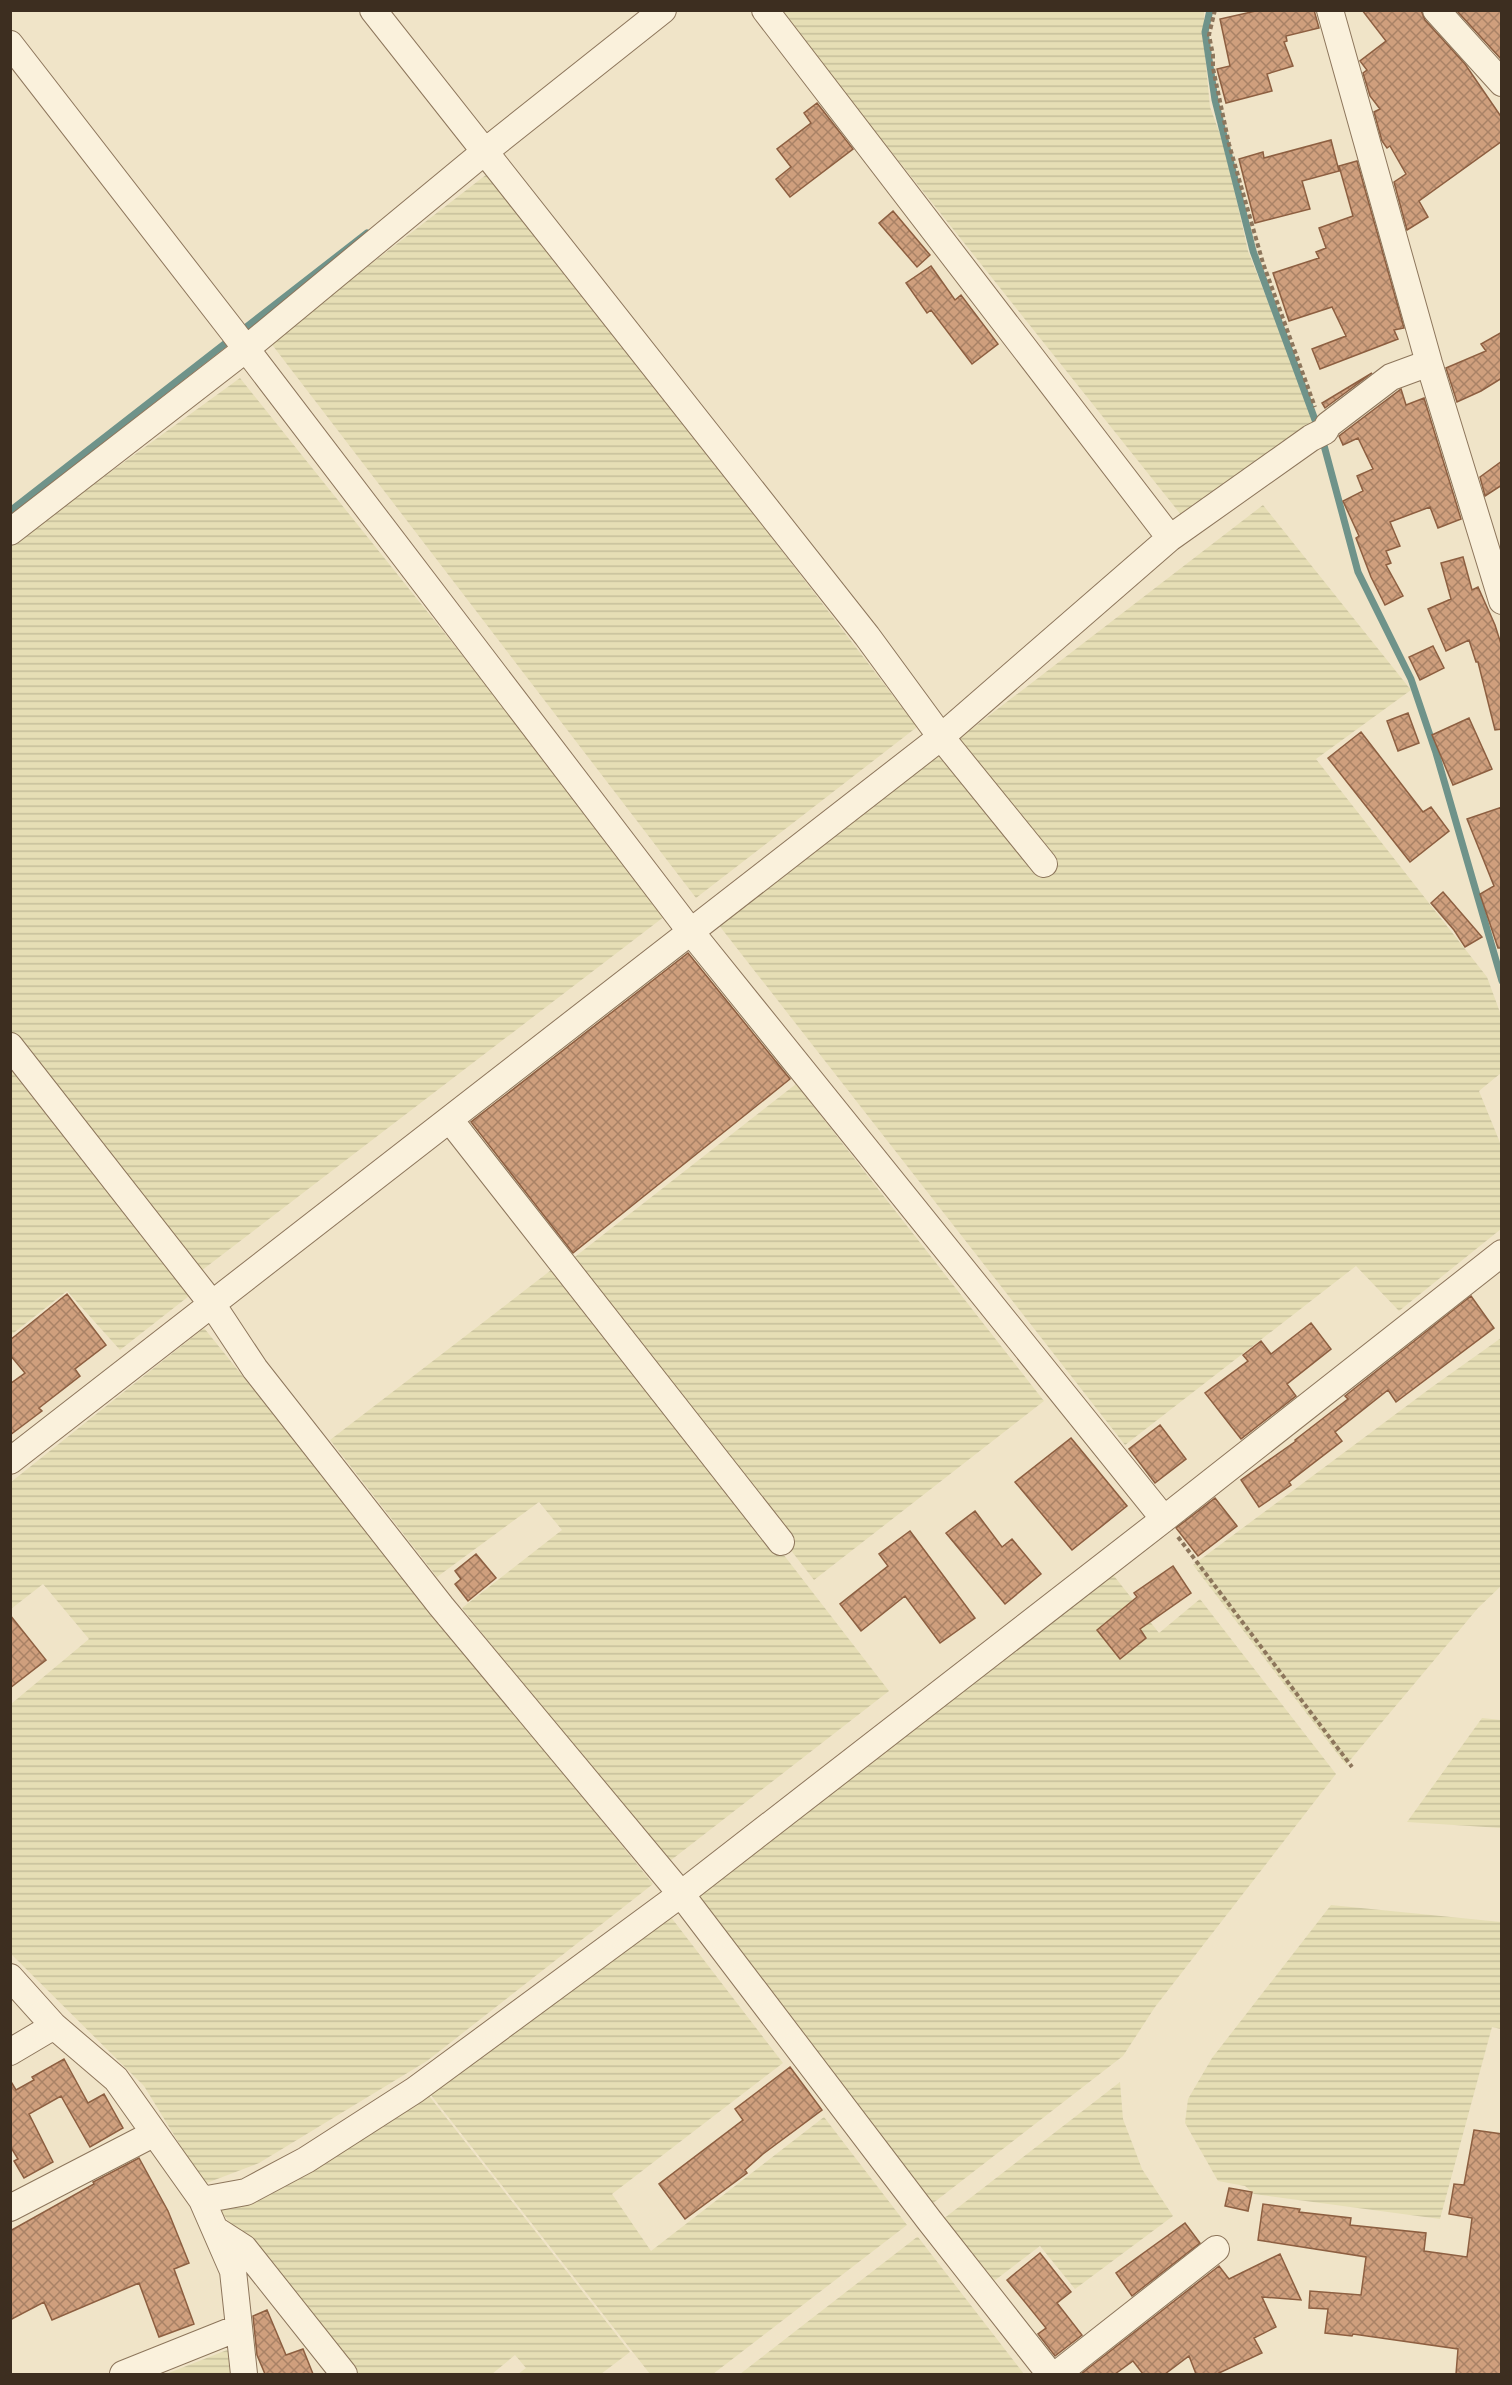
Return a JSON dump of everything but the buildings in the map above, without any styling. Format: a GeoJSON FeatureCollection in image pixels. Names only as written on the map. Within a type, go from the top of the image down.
{"type":"FeatureCollection","features":[{"type":"Feature","properties":{"kind":"street"},"geometry":{"type":"LineString","coordinates":[[373,10],[831,591],[941,737],[1044,864]]}},
{"type":"Feature","properties":{"kind":"street"},"geometry":{"type":"LineString","coordinates":[[10,532],[479,147],[663,10]]}},
{"type":"Feature","properties":{"kind":"street"},"geometry":{"type":"LineString","coordinates":[[765,10],[1170,538]]}},
{"type":"Feature","properties":{"kind":"street"},"geometry":{"type":"LineString","coordinates":[[1330,10],[1428,363],[1502,601]]}},
{"type":"Feature","properties":{"kind":"street"},"geometry":{"type":"LineString","coordinates":[[1436,10],[1502,83]]}},
{"type":"Feature","properties":{"kind":"street"},"geometry":{"type":"LineString","coordinates":[[10,45],[240,341],[691,932],[1164,1520]]}},
{"type":"Feature","properties":{"kind":"street"},"geometry":{"type":"LineString","coordinates":[[10,1461],[941,737],[1170,538],[1321,431],[1391,377],[1428,363]]}},
{"type":"Feature","properties":{"kind":"street"},"geometry":{"type":"LineString","coordinates":[[10,1046],[212,1304],[255,1370],[441,1606],[681,1894],[929,2220],[1050,2374]]}},
{"type":"Feature","properties":{"kind":"street"},"geometry":{"type":"LineString","coordinates":[[450,1119],[781,1542]]}},
{"type":"Feature","properties":{"kind":"street"},"geometry":{"type":"LineString","coordinates":[[202,2200],[246,2192],[306,2160],[415,2090],[681,1894],[1164,1520],[1502,1253]]}},
{"type":"Feature","properties":{"kind":"street"},"geometry":{"type":"LineString","coordinates":[[10,1977],[54,2026],[116,2079],[202,2200],[232,2271],[244,2374]]}},
{"type":"Feature","properties":{"kind":"street"},"geometry":{"type":"LineString","coordinates":[[10,2052],[54,2026]]}},
{"type":"Feature","properties":{"kind":"street"},"geometry":{"type":"LineString","coordinates":[[10,2208],[153,2134]]}},
{"type":"Feature","properties":{"kind":"street"},"geometry":{"type":"LineString","coordinates":[[216,2230],[244,2248],[344,2374]]}},
{"type":"Feature","properties":{"kind":"street"},"geometry":{"type":"LineString","coordinates":[[1057,2374],[1216,2248]]}},
{"type":"Feature","properties":{"kind":"street"},"geometry":{"type":"LineString","coordinates":[[124,2374],[238,2328]]}},
{"type":"Feature","properties":{"kind":"path"},"geometry":{"type":"LineString","coordinates":[[1215,10],[1209,35],[1213,69],[1229,144],[1263,263],[1320,419],[1321,431]]}},
{"type":"Feature","properties":{"kind":"path"},"geometry":{"type":"LineString","coordinates":[[1164,1520],[1352,1767]]}},
{"type":"Feature","properties":{"kind":"shaded area"},"geometry":{"type":"Polygon","coordinates":[[[779,11],[1204,11],[1204,44],[1210,107],[1225,148],[1248,251],[1316,423],[1186,521],[779,11]]]}},
{"type":"Feature","properties":{"kind":"shaded area"},"geometry":{"type":"Polygon","coordinates":[[[491,171],[917,727],[696,898],[270,342],[491,171]]]}},
{"type":"Feature","properties":{"kind":"shaded area"},"geometry":{"type":"Polygon","coordinates":[[[240,378],[669,913],[197,1274],[11,1040],[10,545],[240,378]]]}},
{"type":"Feature","properties":{"kind":"shaded area"},"geometry":{"type":"Polygon","coordinates":[[[1263,505],[1411,690],[1316,759],[1487,977],[1501,1015],[1501,1073],[1479,1091],[1501,1145],[1501,1229],[1399,1311],[1356,1266],[1125,1445],[718,924],[1263,505]]]}},
{"type":"Feature","properties":{"kind":"shaded area"},"geometry":{"type":"Polygon","coordinates":[[[11,1069],[189,1296],[120,1350],[67,1291],[11,1335],[11,1069]]]}},
{"type":"Feature","properties":{"kind":"shaded area"},"geometry":{"type":"Polygon","coordinates":[[[796,1084],[1044,1401],[814,1580],[567,1263],[796,1084]]]}},
{"type":"Feature","properties":{"kind":"shaded area"},"geometry":{"type":"Polygon","coordinates":[[[559,1264],[889,1691],[666,1864],[462,1608],[562,1530],[539,1502],[437,1577],[330,1440],[559,1264]]]}},
{"type":"Feature","properties":{"kind":"shaded area"},"geometry":{"type":"Polygon","coordinates":[[[204,1328],[653,1884],[427,2061],[259,2163],[204,2184],[144,2086],[11,1954],[11,1704],[89,1639],[43,1584],[11,1609],[11,1482],[204,1328]]]}},
{"type":"Feature","properties":{"kind":"shaded area"},"geometry":{"type":"Polygon","coordinates":[[[1501,1338],[1501,1586],[1478,1608],[1346,1765],[1193,1565],[1501,1338]]]}},
{"type":"Feature","properties":{"kind":"shaded area"},"geometry":{"type":"Polygon","coordinates":[[[1107,1567],[1159,1633],[1200,1599],[1336,1774],[1155,2007],[1123,2056],[928,2207],[686,1893],[1107,1567]]]}},
{"type":"Feature","properties":{"kind":"shaded area"},"geometry":{"type":"Polygon","coordinates":[[[1482,1718],[1501,1720],[1501,1828],[1407,1822],[1482,1718]]]}},
{"type":"Feature","properties":{"kind":"shaded area"},"geometry":{"type":"Polygon","coordinates":[[[1331,1905],[1501,1922],[1501,2029],[1492,2027],[1440,2219],[1254,2194],[1245,2186],[1218,2181],[1185,2123],[1188,2099],[1212,2058],[1331,1905]]]}},
{"type":"Feature","properties":{"kind":"shaded area"},"geometry":{"type":"Polygon","coordinates":[[[667,1912],[783,2063],[612,2194],[651,2251],[824,2117],[907,2225],[713,2374],[650,2374],[427,2090],[667,1912]]]}},
{"type":"Feature","properties":{"kind":"shaded area"},"geometry":{"type":"Polygon","coordinates":[[[1120,2082],[1123,2119],[1142,2169],[1173,2216],[1075,2289],[1040,2246],[990,2284],[938,2223],[1120,2082]]]}},
{"type":"Feature","properties":{"kind":"shaded area"},"geometry":{"type":"Polygon","coordinates":[[[419,2083],[630,2352],[601,2374],[518,2374],[526,2368],[515,2355],[492,2374],[352,2374],[218,2208],[419,2083]]]}},
{"type":"Feature","properties":{"kind":"shaded area"},"geometry":{"type":"Polygon","coordinates":[[[917,2237],[1024,2374],[740,2374],[917,2237]]]}},
{"type":"Feature","properties":{"kind":"shaded area"},"geometry":{"type":"Polygon","coordinates":[[[227,2350],[233,2357],[235,2374],[166,2374],[227,2350]]]}},
{"type":"Feature","properties":{"kind":"waterway"},"geometry":{"type":"LineString","coordinates":[[1210,10],[1205,32],[1215,100],[1253,251],[1318,428]]}},
{"type":"Feature","properties":{"kind":"waterway"},"geometry":{"type":"LineString","coordinates":[[10,511],[367,233]]}},
{"type":"Feature","properties":{"kind":"waterway"},"geometry":{"type":"LineString","coordinates":[[1322,438],[1358,572],[1411,679],[1436,753],[1502,981]]}}]}
